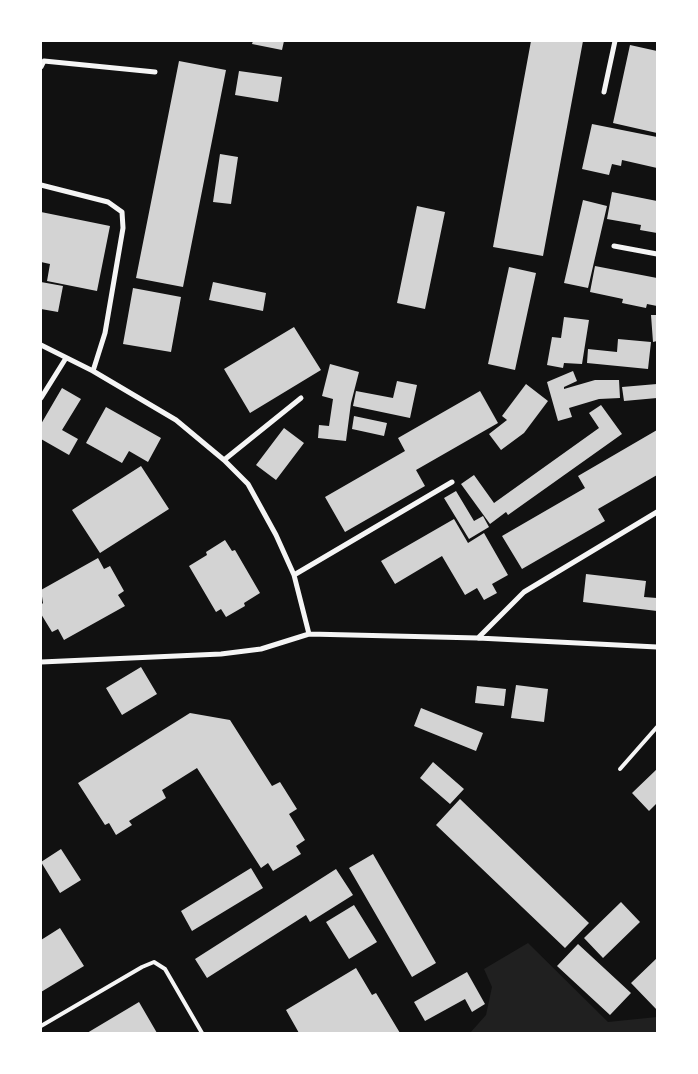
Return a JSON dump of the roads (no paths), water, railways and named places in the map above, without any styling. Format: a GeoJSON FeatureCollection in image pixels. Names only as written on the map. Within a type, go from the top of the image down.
{"type":"FeatureCollection","features":[{"type":"Feature","properties":{"kind":"street"},"geometry":{"type":"LineString","coordinates":[[604,92],[614,41]]}},
{"type":"Feature","properties":{"kind":"street"},"geometry":{"type":"LineString","coordinates":[[41,67],[44,61],[155,72]]}},
{"type":"Feature","properties":{"kind":"street"},"geometry":{"type":"LineString","coordinates":[[41,184],[108,202],[122,212],[123,228],[105,333],[93,371]]}},
{"type":"Feature","properties":{"kind":"street"},"geometry":{"type":"LineString","coordinates":[[614,246],[657,254]]}},
{"type":"Feature","properties":{"kind":"street"},"geometry":{"type":"LineString","coordinates":[[41,345],[93,371],[176,420],[224,460],[248,484],[276,535],[294,575],[309,634]]}},
{"type":"Feature","properties":{"kind":"street"},"geometry":{"type":"LineString","coordinates":[[41,398],[66,358]]}},
{"type":"Feature","properties":{"kind":"street"},"geometry":{"type":"LineString","coordinates":[[224,460],[301,398]]}},
{"type":"Feature","properties":{"kind":"street"},"geometry":{"type":"LineString","coordinates":[[294,575],[452,482]]}},
{"type":"Feature","properties":{"kind":"street"},"geometry":{"type":"LineString","coordinates":[[478,638],[524,592],[657,512]]}},
{"type":"Feature","properties":{"kind":"street"},"geometry":{"type":"LineString","coordinates":[[41,662],[221,654],[262,649],[309,634],[478,638],[657,647]]}},
{"type":"Feature","properties":{"kind":"lane"},"geometry":{"type":"LineString","coordinates":[[620,769],[657,727]]}},
{"type":"Feature","properties":{"kind":"lane"},"geometry":{"type":"LineString","coordinates":[[41,1026],[142,967],[154,962],[166,970],[202,1033]]}}]}
